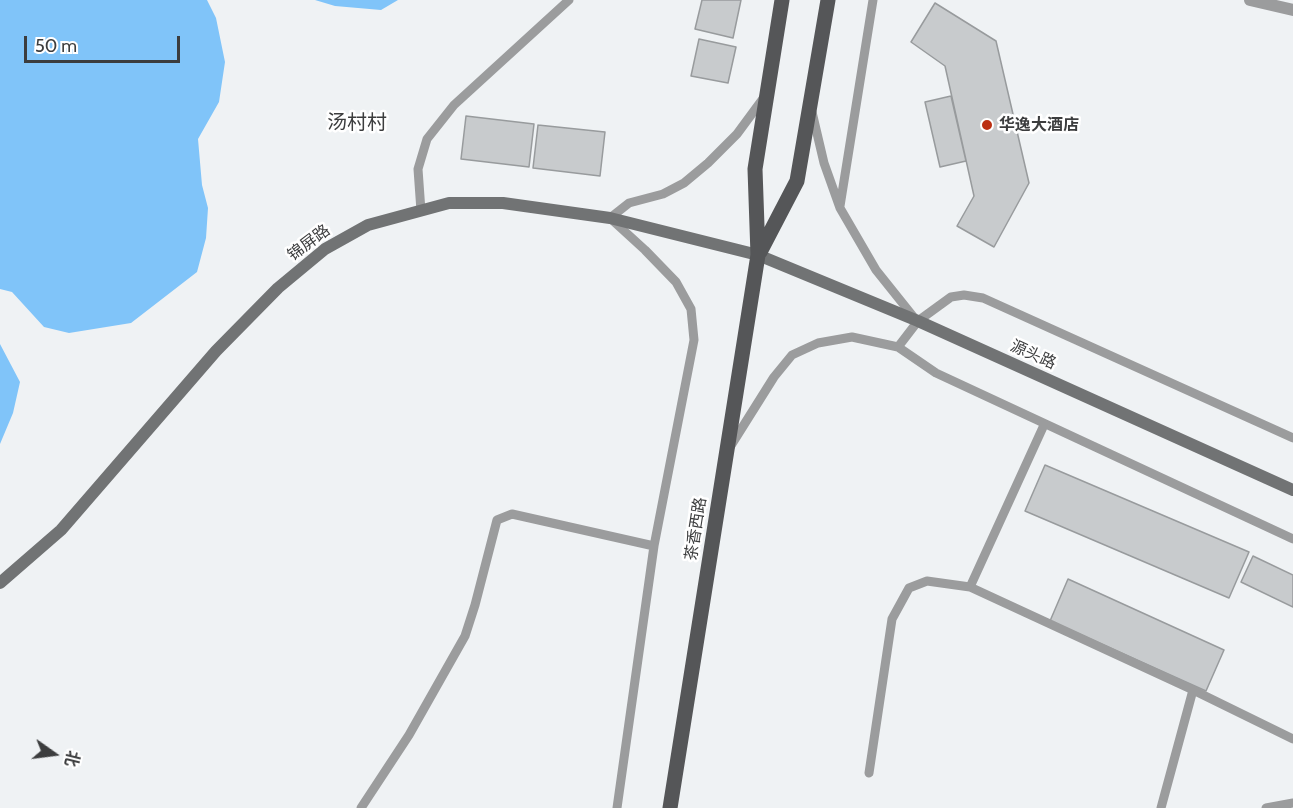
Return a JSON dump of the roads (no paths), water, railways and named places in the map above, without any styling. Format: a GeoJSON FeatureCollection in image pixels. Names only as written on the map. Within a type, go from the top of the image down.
{"type":"FeatureCollection","features":[{"type":"Feature","properties":{"kind":"main road"},"geometry":{"type":"LineString","coordinates":[[758,255],[755,169],[783,0]]}},
{"type":"Feature","properties":{"kind":"main road"},"geometry":{"type":"LineString","coordinates":[[758,255],[797,181],[828,0]]}},
{"type":"Feature","properties":{"kind":"main road","name":"茶香西路"},"geometry":{"type":"LineString","coordinates":[[670,808],[758,255]]}},
{"type":"Feature","properties":{"kind":"street"},"geometry":{"type":"LineString","coordinates":[[1250,0],[1293,10]]}},
{"type":"Feature","properties":{"kind":"street","name":"锦屏路"},"geometry":{"type":"LineString","coordinates":[[0,583],[61,530],[216,351],[278,288],[325,249],[368,225],[449,203],[503,203],[610,218],[758,255]]}},
{"type":"Feature","properties":{"kind":"street","name":"源头路"},"geometry":{"type":"LineString","coordinates":[[758,255],[918,321],[1293,490]]}},
{"type":"Feature","properties":{"kind":"lane"},"geometry":{"type":"LineString","coordinates":[[421,211],[418,169],[427,139],[454,105],[569,0]]}},
{"type":"Feature","properties":{"kind":"lane"},"geometry":{"type":"LineString","coordinates":[[840,208],[873,0]]}},
{"type":"Feature","properties":{"kind":"lane"},"geometry":{"type":"LineString","coordinates":[[617,808],[654,546],[694,340],[691,309],[676,282],[610,218],[629,203],[663,194],[684,183],[737,134],[768,91]]}},
{"type":"Feature","properties":{"kind":"lane"},"geometry":{"type":"LineString","coordinates":[[810,104],[824,163],[840,208],[876,270],[918,321]]}},
{"type":"Feature","properties":{"kind":"lane"},"geometry":{"type":"LineString","coordinates":[[898,347],[918,321],[951,297],[964,295],[983,298],[1293,438]]}},
{"type":"Feature","properties":{"kind":"lane"},"geometry":{"type":"LineString","coordinates":[[726,454],[774,377],[792,356],[818,343],[852,337],[898,347],[936,373],[1293,539]]}},
{"type":"Feature","properties":{"kind":"lane"},"geometry":{"type":"LineString","coordinates":[[969,587],[1044,425]]}},
{"type":"Feature","properties":{"kind":"lane"},"geometry":{"type":"LineString","coordinates":[[361,808],[409,735],[465,636],[497,520],[512,514],[654,546]]}},
{"type":"Feature","properties":{"kind":"lane"},"geometry":{"type":"LineString","coordinates":[[870,773],[892,619],[909,588],[927,581],[969,587],[1193,690],[1293,739]]}},
{"type":"Feature","properties":{"kind":"lane"},"geometry":{"type":"LineString","coordinates":[[1161,808],[1193,690]]}},
{"type":"Feature","properties":{"kind":"lane"},"geometry":{"type":"LineString","coordinates":[[1266,808],[1293,803]]}},
{"type":"Feature","properties":{"kind":"place","name":"华逸大酒店"},"geometry":{"type":"Point","coordinates":[987,125]}},
{"type":"Feature","properties":{"kind":"district","name":"汤村村"},"geometry":{"type":"Point","coordinates":[357,123]}}]}
